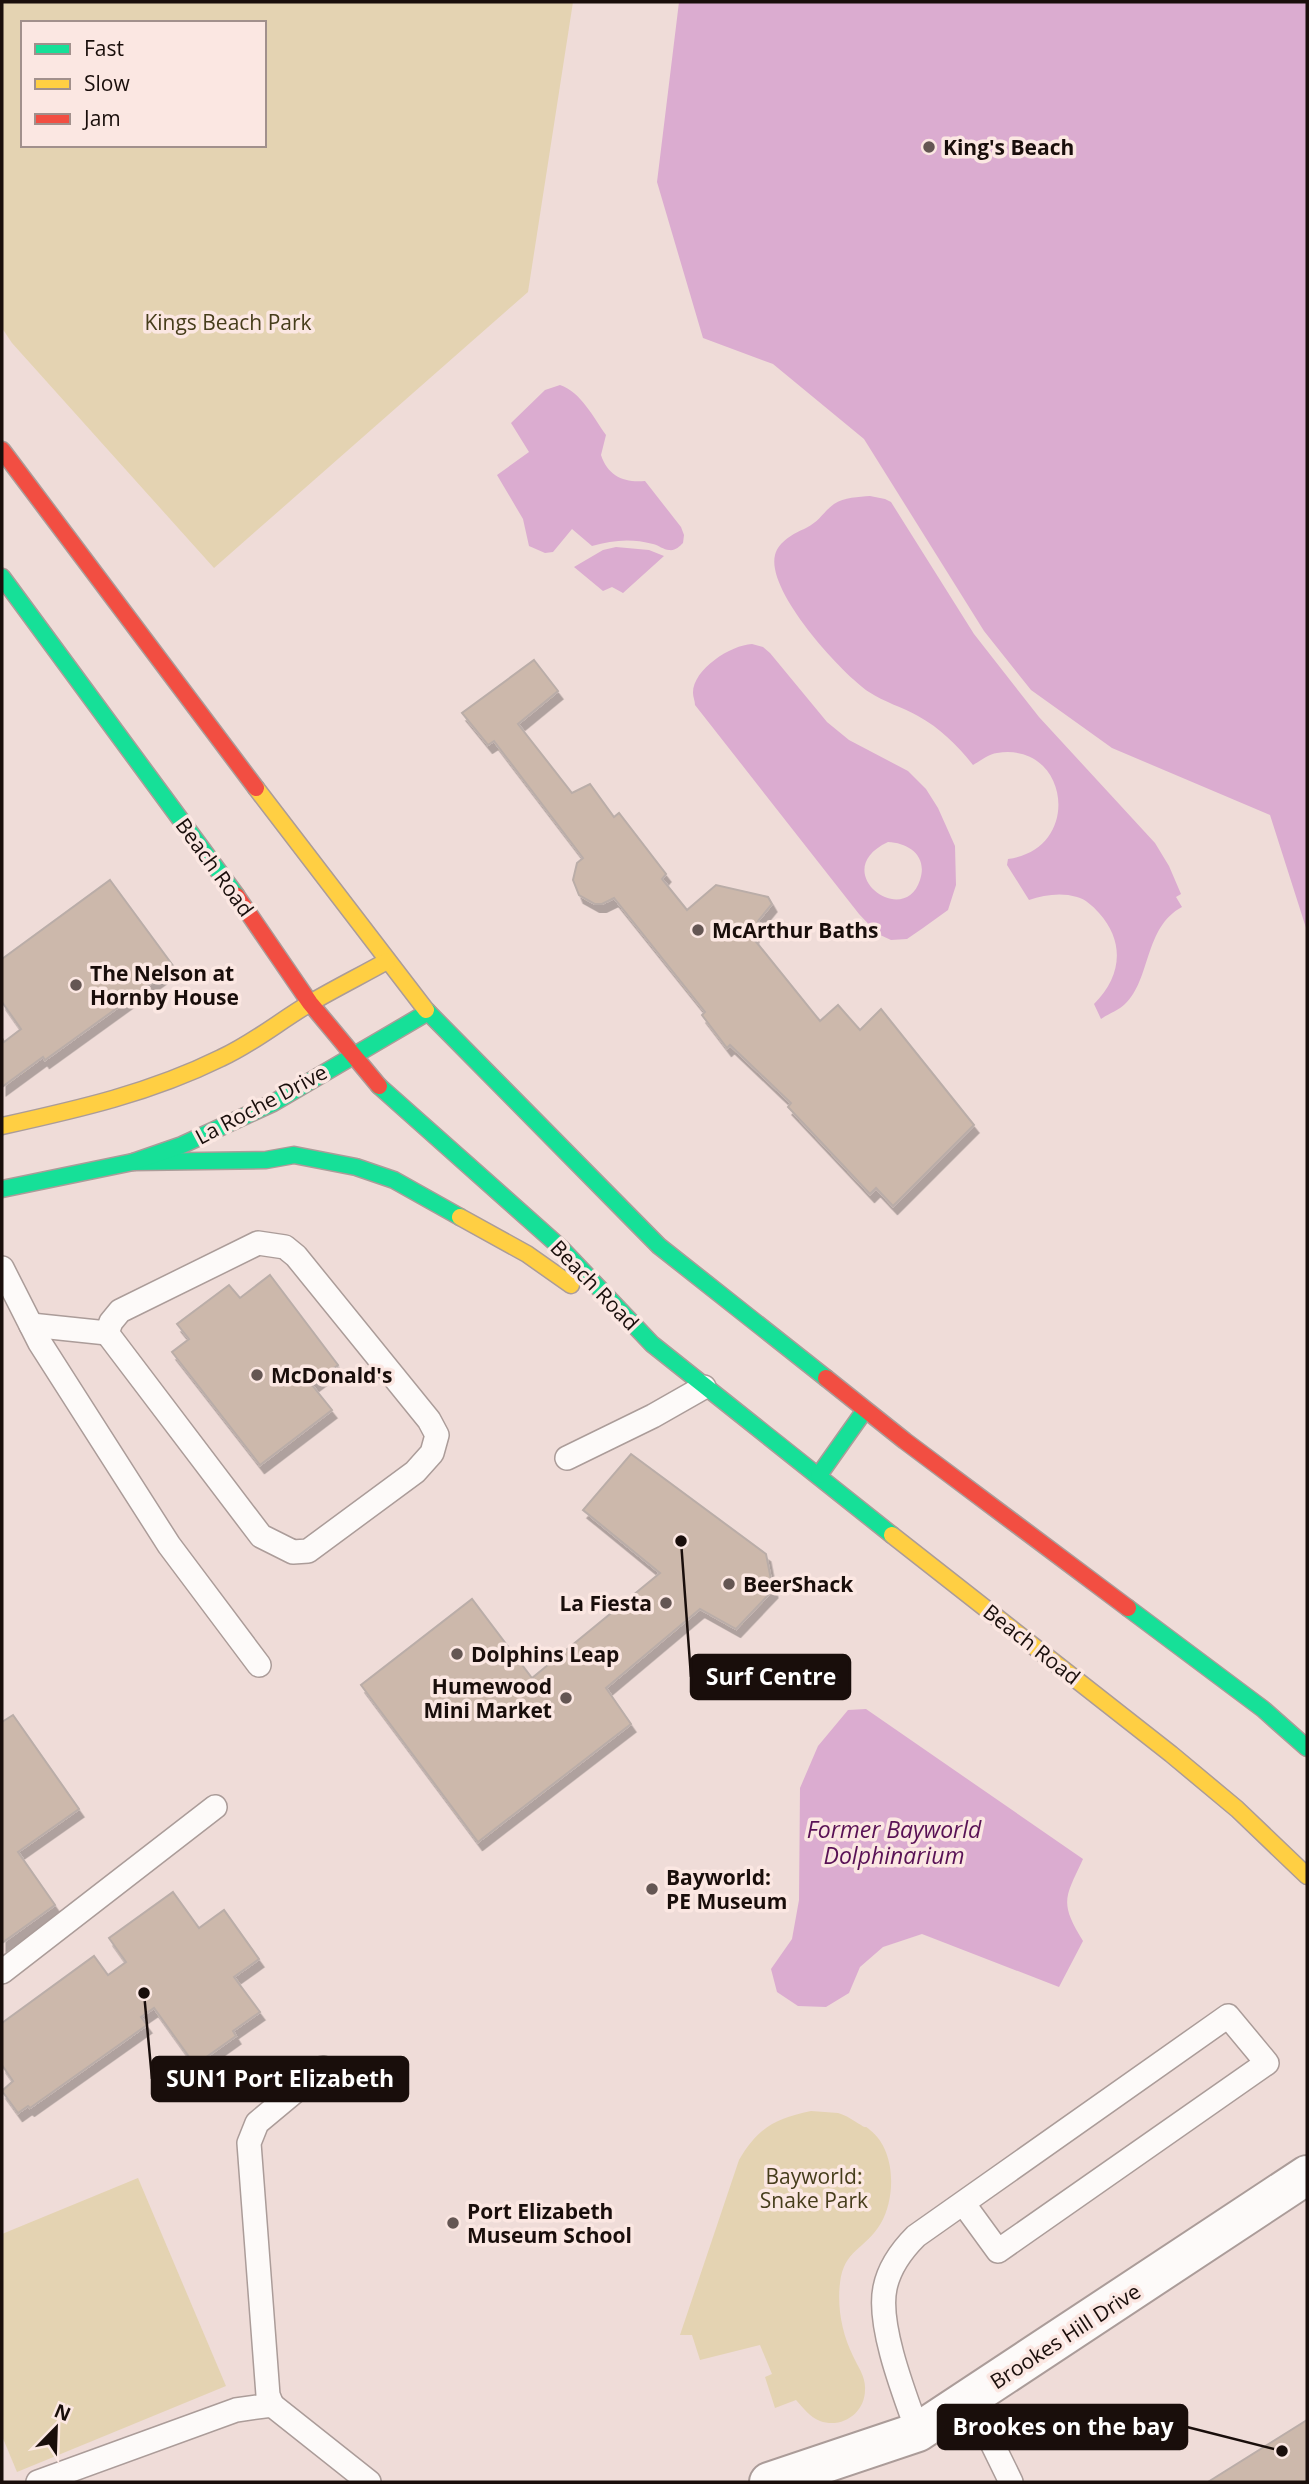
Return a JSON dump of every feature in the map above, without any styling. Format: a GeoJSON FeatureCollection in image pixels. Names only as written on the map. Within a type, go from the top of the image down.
{"type":"FeatureCollection","features":[{"type":"Feature","properties":{"kind":"main road"},"geometry":{"type":"LineString","coordinates":[[2,450],[428,1012],[659,1247],[865,1410],[1263,1709],[1307,1748]]}},
{"type":"Feature","properties":{"kind":"main road","name":"Beach Road"},"geometry":{"type":"LineString","coordinates":[[2,577],[239,899],[310,1003],[382,1089],[560,1247],[652,1344],[1171,1754],[1237,1809],[1307,1876]]}},
{"type":"Feature","properties":{"kind":"main road"},"geometry":{"type":"LineString","coordinates":[[2,1126],[102,1104],[164,1083],[220,1059],[256,1040],[310,1003],[387,961]]}},
{"type":"Feature","properties":{"kind":"main road","name":"La Roche Drive"},"geometry":{"type":"LineString","coordinates":[[2,1189],[133,1162],[182,1145],[273,1103],[428,1012]]}},
{"type":"Feature","properties":{"kind":"main road"},"geometry":{"type":"LineString","coordinates":[[133,1162],[266,1160],[294,1155],[356,1167],[394,1180],[527,1254],[652,1344]]}},
{"type":"Feature","properties":{"kind":"main road"},"geometry":{"type":"LineString","coordinates":[[819,1475],[865,1410]]}},
{"type":"Feature","properties":{"kind":"street","name":"Brookes Hill Drive"},"geometry":{"type":"LineString","coordinates":[[769,2482],[826,2473],[918,2432],[1307,2175]]}},
{"type":"Feature","properties":{"kind":"lane"},"geometry":{"type":"LineString","coordinates":[[31,1325],[107,1334],[261,1536],[293,1552],[308,1551],[415,1472],[432,1453],[436,1435],[429,1420],[296,1256],[285,1247],[258,1242],[120,1311],[111,1322],[107,1334]]}},
{"type":"Feature","properties":{"kind":"lane"},"geometry":{"type":"LineString","coordinates":[[2,1268],[47,1354],[169,1545],[258,1665]]}},
{"type":"Feature","properties":{"kind":"lane"},"geometry":{"type":"LineString","coordinates":[[567,1458],[653,1416],[704,1387]]}},
{"type":"Feature","properties":{"kind":"lane"},"geometry":{"type":"LineString","coordinates":[[2,1972],[215,1807]]}},
{"type":"Feature","properties":{"kind":"lane"},"geometry":{"type":"LineString","coordinates":[[918,2432],[894,2363],[884,2303],[885,2286],[902,2250],[916,2236],[1228,2016],[1266,2063],[998,2250],[963,2203]]}},
{"type":"Feature","properties":{"kind":"lane"},"geometry":{"type":"LineString","coordinates":[[323,2068],[257,2123],[250,2143],[267,2381],[272,2405],[369,2482]]}},
{"type":"Feature","properties":{"kind":"lane"},"geometry":{"type":"LineString","coordinates":[[970,2398],[1011,2482]]}},
{"type":"Feature","properties":{"kind":"lane"},"geometry":{"type":"LineString","coordinates":[[38,2482],[236,2410],[272,2405]]}},
{"type":"Feature","properties":{"kind":"green space","name":"Kings Beach Park"},"geometry":{"type":"Polygon","coordinates":[[[2,2],[573,2],[528,292],[214,568],[12,343],[2,328],[2,2]]]}},
{"type":"Feature","properties":{"kind":"green space","name":"Bayworld: Snake Park"},"geometry":{"type":"Polygon","coordinates":[[[811,2111],[838,2113],[868,2128],[885,2149],[891,2174],[889,2200],[881,2223],[851,2256],[842,2272],[839,2292],[841,2320],[849,2348],[863,2376],[865,2390],[857,2412],[836,2423],[816,2419],[796,2400],[775,2408],[765,2377],[772,2374],[760,2345],[700,2360],[692,2335],[680,2335],[739,2160],[753,2140],[768,2126],[811,2111]]]}},
{"type":"Feature","properties":{"kind":"green space"},"geometry":{"type":"Polygon","coordinates":[[[138,2178],[226,2386],[17,2472],[2,2436],[2,2234],[138,2178]]]}},
{"type":"Feature","properties":{"kind":"water","name":"King's Beach"},"geometry":{"type":"Polygon","coordinates":[[[679,2],[1307,2],[1307,931],[1270,815],[1112,748],[1031,690],[984,631],[864,439],[773,364],[703,338],[657,182],[679,2]]]}},
{"type":"Feature","properties":{"kind":"water"},"geometry":{"type":"Polygon","coordinates":[[[560,385],[580,399],[606,435],[601,455],[612,473],[630,481],[645,481],[681,527],[683,543],[678,547],[667,550],[653,544],[630,540],[592,546],[572,529],[553,552],[545,553],[529,546],[523,519],[497,475],[529,452],[511,423],[545,390],[560,385]]]}},
{"type":"Feature","properties":{"kind":"water"},"geometry":{"type":"Polygon","coordinates":[[[870,496],[891,502],[974,634],[1039,717],[1155,843],[1169,866],[1181,894],[1176,897],[1182,907],[1161,927],[1133,994],[1123,1006],[1101,1019],[1094,1004],[1110,982],[1117,959],[1113,936],[1107,924],[1092,905],[1077,897],[1053,895],[1029,900],[1007,865],[1008,859],[1032,851],[1048,837],[1057,818],[1058,798],[1052,779],[1040,763],[1021,754],[997,753],[973,765],[955,744],[934,726],[869,692],[841,668],[808,630],[782,589],[775,570],[775,555],[783,542],[815,522],[838,502],[870,496]]]}},
{"type":"Feature","properties":{"kind":"water"},"geometry":{"type":"Polygon","coordinates":[[[616,547],[649,550],[664,556],[623,593],[612,587],[603,591],[574,567],[603,550],[616,547]]]}},
{"type":"Feature","properties":{"kind":"water"},"geometry":{"type":"Polygon","coordinates":[[[743,645],[763,647],[827,722],[849,740],[908,771],[926,789],[938,808],[955,846],[956,885],[948,910],[907,939],[891,940],[878,934],[859,914],[695,705],[693,693],[699,675],[715,660],[743,645]],[[888,842],[871,854],[865,867],[867,880],[875,891],[886,898],[900,899],[911,894],[922,872],[915,852],[888,842]]]}},
{"type":"Feature","properties":{"kind":"water","name":"Former Bayworld Dolphinarium"},"geometry":{"type":"Polygon","coordinates":[[[866,1709],[1083,1859],[1067,1900],[1070,1917],[1083,1941],[1059,1987],[922,1934],[883,1947],[860,1967],[849,1993],[826,2007],[798,2006],[777,1992],[771,1969],[792,1939],[799,1900],[800,1788],[818,1746],[848,1710],[866,1709]]]}},
{"type":"Feature","properties":{"kind":"building","name":"McArthur Baths"},"geometry":{"type":"Polygon","coordinates":[[[534,660],[558,691],[518,724],[572,793],[590,784],[614,817],[619,813],[666,874],[662,879],[687,910],[716,885],[768,897],[772,904],[758,921],[753,938],[820,1021],[838,1005],[860,1030],[881,1009],[974,1125],[893,1206],[876,1188],[870,1194],[788,1107],[791,1103],[730,1045],[727,1048],[702,1015],[705,1012],[614,898],[602,904],[595,904],[579,895],[573,880],[577,863],[583,858],[494,741],[488,745],[462,713],[534,660]]]}},
{"type":"Feature","properties":{"kind":"building","name":"The Nelson at Hornby House"},"geometry":{"type":"Polygon","coordinates":[[[110,880],[174,967],[45,1060],[43,1057],[2,1087],[2,1038],[4,1042],[21,1029],[2,1002],[2,959],[110,880]]]}},
{"type":"Feature","properties":{"kind":"building","name":"McDonald's"},"geometry":{"type":"Polygon","coordinates":[[[270,1275],[338,1365],[312,1385],[332,1410],[260,1465],[172,1352],[189,1339],[177,1324],[229,1285],[240,1298],[270,1275]]]}},
{"type":"Feature","properties":{"kind":"building","name":"Dolphins Leap"},"geometry":{"type":"Polygon","coordinates":[[[631,1454],[766,1554],[773,1590],[736,1629],[700,1609],[606,1688],[631,1724],[478,1842],[361,1685],[472,1599],[532,1678],[660,1573],[583,1510],[631,1454]]]}},
{"type":"Feature","properties":{"kind":"building"},"geometry":{"type":"Polygon","coordinates":[[[13,1715],[79,1809],[18,1852],[55,1905],[2,1943],[2,1722],[13,1715]]]}},
{"type":"Feature","properties":{"kind":"building"},"geometry":{"type":"Polygon","coordinates":[[[173,1892],[199,1928],[224,1910],[259,1959],[234,1977],[260,2012],[233,2031],[236,2036],[195,2065],[154,2008],[141,2017],[147,2025],[30,2108],[28,2106],[18,2113],[2,2091],[13,2081],[2,2065],[2,2023],[94,1956],[108,1975],[126,1962],[109,1938],[173,1892]]]}},
{"type":"Feature","properties":{"kind":"building"},"geometry":{"type":"Polygon","coordinates":[[[1307,2420],[1307,2482],[1208,2482],[1307,2420]]]}},
{"type":"Feature","properties":{"kind":"traffic: fast"},"geometry":{"type":"LineString","coordinates":[[2,577],[236,895]]}},
{"type":"Feature","properties":{"kind":"traffic: fast"},"geometry":{"type":"LineString","coordinates":[[426,1010],[659,1246],[826,1378]]}},
{"type":"Feature","properties":{"kind":"traffic: fast"},"geometry":{"type":"LineString","coordinates":[[2,1189],[133,1162],[182,1145],[273,1103],[428,1012]]}},
{"type":"Feature","properties":{"kind":"traffic: fast"},"geometry":{"type":"LineString","coordinates":[[379,1086],[560,1247],[652,1344],[892,1535]]}},
{"type":"Feature","properties":{"kind":"traffic: fast"},"geometry":{"type":"LineString","coordinates":[[133,1162],[266,1160],[294,1155],[356,1167],[394,1180],[460,1217]]}},
{"type":"Feature","properties":{"kind":"traffic: fast"},"geometry":{"type":"LineString","coordinates":[[819,1475],[865,1410]]}},
{"type":"Feature","properties":{"kind":"traffic: fast"},"geometry":{"type":"LineString","coordinates":[[1128,1608],[1263,1709],[1307,1748]]}},
{"type":"Feature","properties":{"kind":"traffic: slow"},"geometry":{"type":"LineString","coordinates":[[256,788],[426,1010]]}},
{"type":"Feature","properties":{"kind":"traffic: slow"},"geometry":{"type":"LineString","coordinates":[[2,1126],[114,1099],[194,1070],[245,1045],[312,1002],[387,961]]}},
{"type":"Feature","properties":{"kind":"traffic: slow"},"geometry":{"type":"LineString","coordinates":[[460,1217],[527,1254],[571,1285]]}},
{"type":"Feature","properties":{"kind":"traffic: slow"},"geometry":{"type":"LineString","coordinates":[[892,1535],[1171,1754],[1237,1809],[1307,1876]]}},
{"type":"Feature","properties":{"kind":"traffic: jam"},"geometry":{"type":"LineString","coordinates":[[2,450],[256,788]]}},
{"type":"Feature","properties":{"kind":"traffic: jam"},"geometry":{"type":"LineString","coordinates":[[236,895],[310,1003],[379,1086]]}},
{"type":"Feature","properties":{"kind":"traffic: jam"},"geometry":{"type":"LineString","coordinates":[[826,1378],[905,1441],[1128,1608]]}},
{"type":"Feature","properties":{"kind":"place","name":"King's Beach"},"geometry":{"type":"Point","coordinates":[929,147]}},
{"type":"Feature","properties":{"kind":"place","name":"McArthur Baths"},"geometry":{"type":"Point","coordinates":[698,930]}},
{"type":"Feature","properties":{"kind":"place","name":"The Nelson at Hornby House"},"geometry":{"type":"Point","coordinates":[76,985]}},
{"type":"Feature","properties":{"kind":"place","name":"McDonald's"},"geometry":{"type":"Point","coordinates":[257,1375]}},
{"type":"Feature","properties":{"kind":"place","name":"Surf Centre"},"geometry":{"type":"Point","coordinates":[681,1541]}},
{"type":"Feature","properties":{"kind":"place","name":"BeerShack"},"geometry":{"type":"Point","coordinates":[729,1584]}},
{"type":"Feature","properties":{"kind":"place","name":"La Fiesta"},"geometry":{"type":"Point","coordinates":[666,1603]}},
{"type":"Feature","properties":{"kind":"place","name":"Dolphins Leap"},"geometry":{"type":"Point","coordinates":[457,1654]}},
{"type":"Feature","properties":{"kind":"place","name":"Humewood Mini Market"},"geometry":{"type":"Point","coordinates":[566,1698]}},
{"type":"Feature","properties":{"kind":"place","name":"Bayworld: PE Museum"},"geometry":{"type":"Point","coordinates":[652,1889]}},
{"type":"Feature","properties":{"kind":"place","name":"SUN1 Port Elizabeth"},"geometry":{"type":"Point","coordinates":[144,1993]}},
{"type":"Feature","properties":{"kind":"place","name":"Port Elizabeth Museum School"},"geometry":{"type":"Point","coordinates":[453,2223]}},
{"type":"Feature","properties":{"kind":"place","name":"Brookes on the bay"},"geometry":{"type":"Point","coordinates":[1282,2451]}}]}
